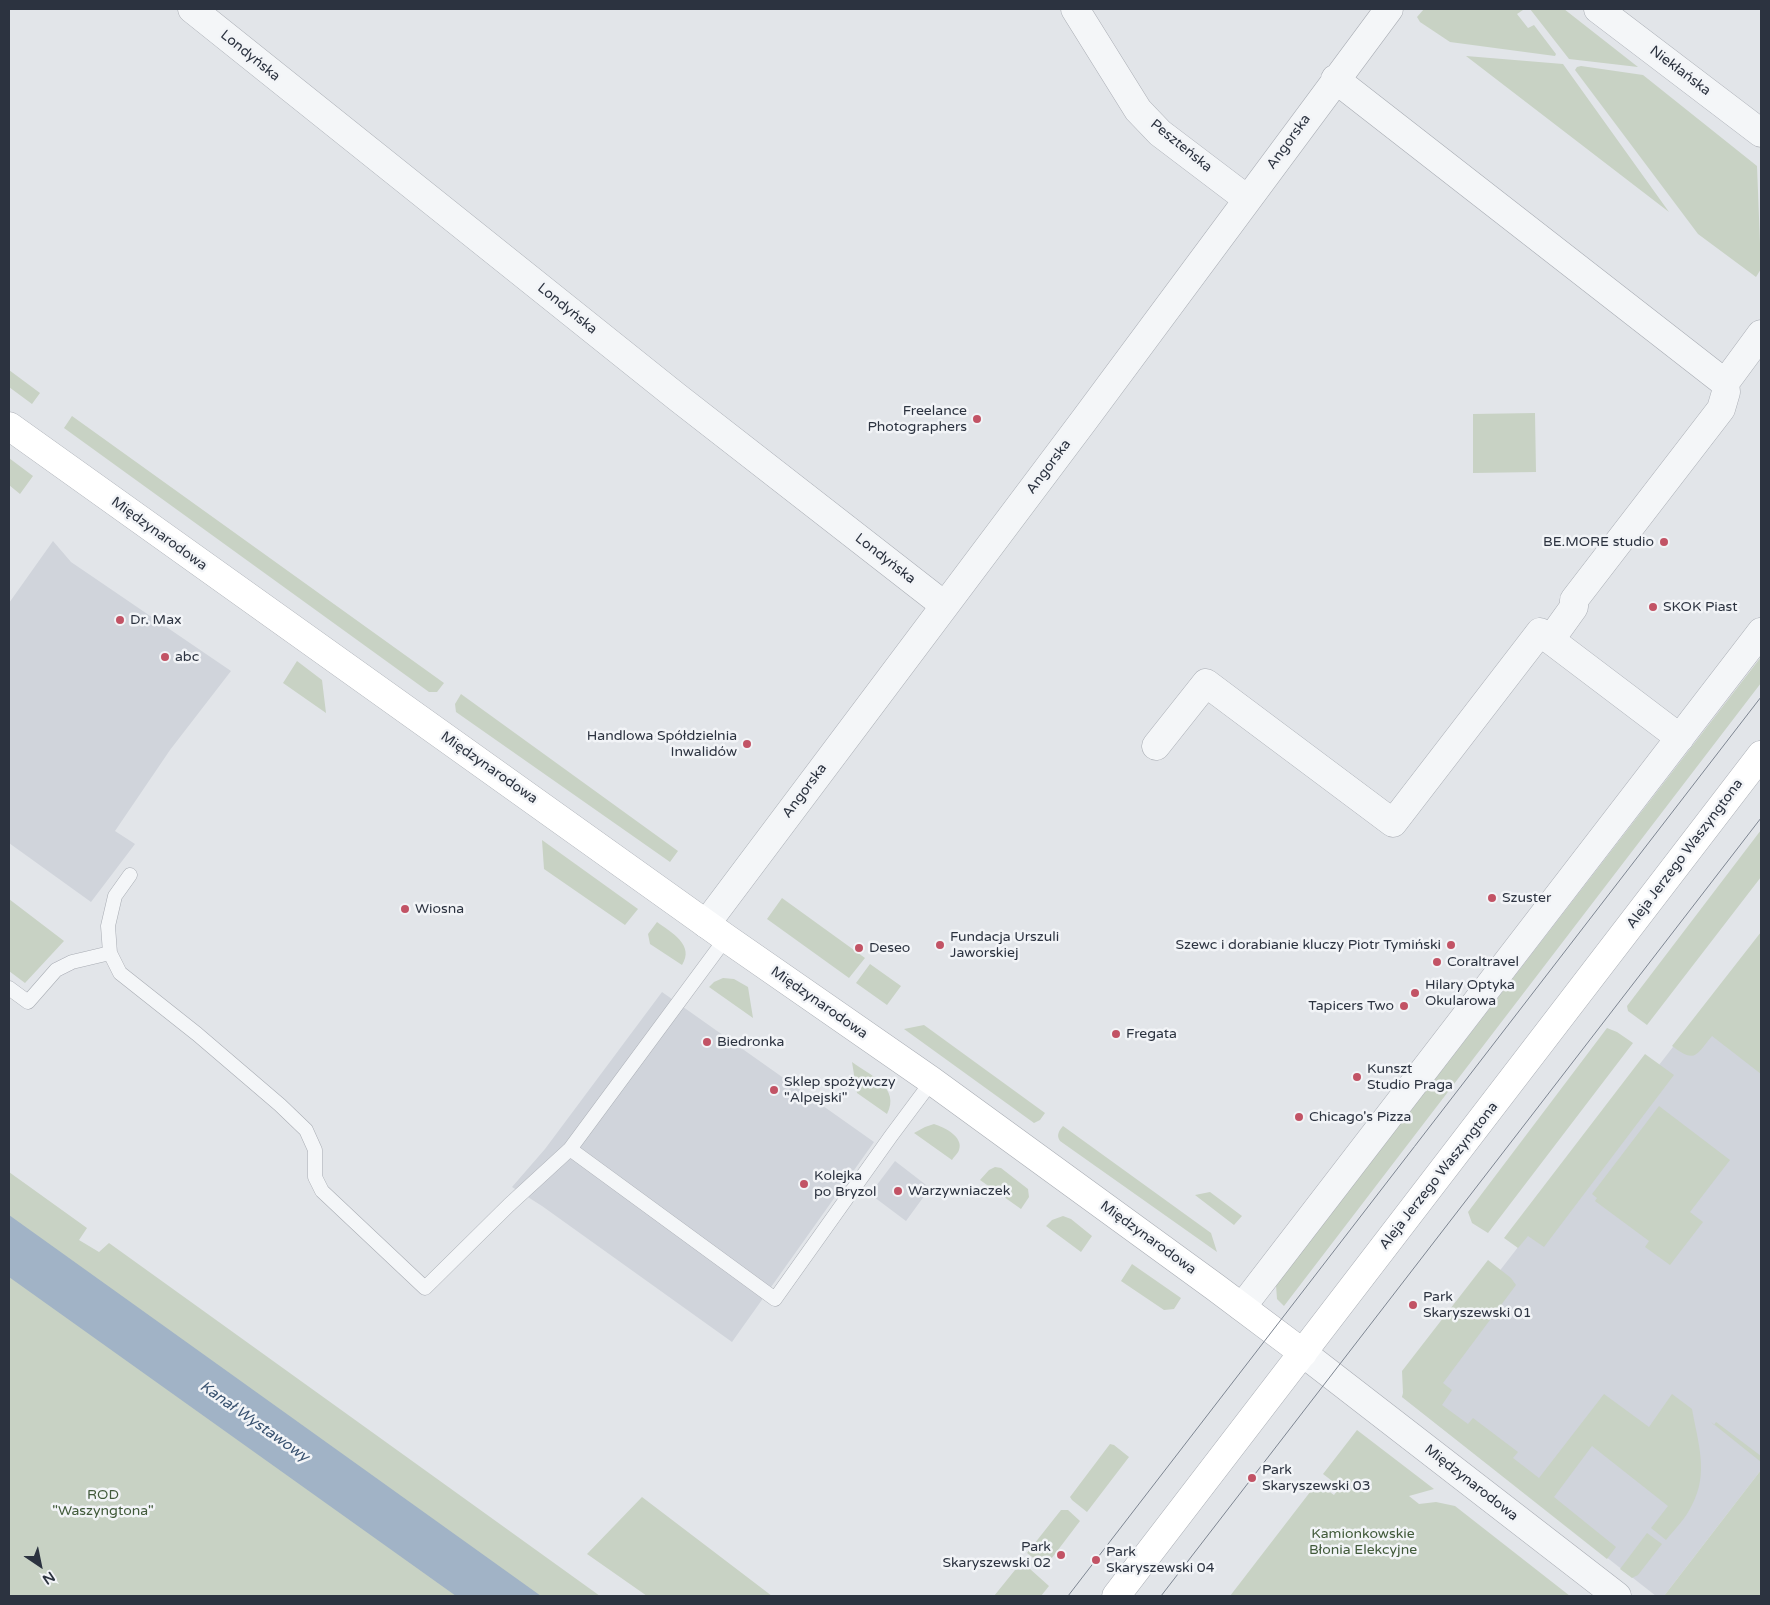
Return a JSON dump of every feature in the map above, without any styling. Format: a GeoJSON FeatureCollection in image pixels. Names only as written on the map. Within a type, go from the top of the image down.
{"type":"FeatureCollection","features":[{"type":"Feature","properties":{"kind":"street","name":"Londyńska"},"geometry":{"type":"LineString","coordinates":[[192,9],[677,397],[944,605]]}},
{"type":"Feature","properties":{"kind":"street","name":"Peszteńska"},"geometry":{"type":"LineString","coordinates":[[1075,9],[1138,110],[1160,133],[1247,199]]}},
{"type":"Feature","properties":{"kind":"street","name":"Angorska"},"geometry":{"type":"LineString","coordinates":[[716,931],[944,605],[1085,419],[1335,79],[1389,9]]}},
{"type":"Feature","properties":{"kind":"street","name":"Niekłańska"},"geometry":{"type":"LineString","coordinates":[[1598,9],[1761,133]]}},
{"type":"Feature","properties":{"kind":"street"},"geometry":{"type":"LineString","coordinates":[[1335,79],[1725,383]]}},
{"type":"Feature","properties":{"kind":"street"},"geometry":{"type":"LineString","coordinates":[[1551,639],[1574,607],[1574,600],[1721,409],[1726,392],[1725,383],[1761,334]]}},
{"type":"Feature","properties":{"kind":"street","name":"Międzynarodowa"},"geometry":{"type":"LineString","coordinates":[[9,426],[716,931],[932,1081],[1242,1307],[1617,1596]]}},
{"type":"Feature","properties":{"kind":"street"},"geometry":{"type":"LineString","coordinates":[[1156,746],[1206,682],[1392,823],[1540,632],[1680,738]]}},
{"type":"Feature","properties":{"kind":"street"},"geometry":{"type":"LineString","coordinates":[[1242,1307],[1761,632]]}},
{"type":"Feature","properties":{"kind":"street","name":"Aleja Jerzego Waszyngtona"},"geometry":{"type":"LineString","coordinates":[[1116,1596],[1761,755]]}},
{"type":"Feature","properties":{"kind":"lane"},"geometry":{"type":"LineString","coordinates":[[130,875],[115,896],[108,926],[110,953],[120,973],[197,1034],[280,1105],[306,1130],[315,1150],[315,1177],[322,1190],[425,1288],[508,1205],[570,1149],[716,931]]}},
{"type":"Feature","properties":{"kind":"lane"},"geometry":{"type":"LineString","coordinates":[[9,988],[28,1002],[56,970],[72,962],[110,953]]}},
{"type":"Feature","properties":{"kind":"lane"},"geometry":{"type":"LineString","coordinates":[[570,1149],[775,1299],[932,1081]]}},
{"type":"Feature","properties":{"kind":"shaded area"},"geometry":{"type":"Polygon","coordinates":[[[53,541],[71,562],[231,671],[170,750],[115,831],[135,844],[91,902],[9,843],[9,603],[53,541]]]}},
{"type":"Feature","properties":{"kind":"shaded area"},"geometry":{"type":"Polygon","coordinates":[[[662,992],[874,1142],[732,1342],[542,1206],[512,1187],[545,1149],[662,992]]]}},
{"type":"Feature","properties":{"kind":"shaded area"},"geometry":{"type":"Polygon","coordinates":[[[1707,1003],[1761,1041],[1761,1470],[1664,1596],[1656,1596],[1402,1397],[1707,1003]]]}},
{"type":"Feature","properties":{"kind":"shaded area","name":"Warzywniaczek"},"geometry":{"type":"Polygon","coordinates":[[[895,1161],[930,1188],[906,1221],[870,1194],[895,1161]]]}},
{"type":"Feature","properties":{"kind":"green space"},"geometry":{"type":"Polygon","coordinates":[[[1424,9],[1522,9],[1517,14],[1528,28],[1534,25],[1556,54],[1555,56],[1450,42],[1420,22],[1417,17],[1424,9]]]}},
{"type":"Feature","properties":{"kind":"green space"},"geometry":{"type":"Polygon","coordinates":[[[1530,9],[1564,9],[1638,67],[1569,59],[1530,9]]]}},
{"type":"Feature","properties":{"kind":"green space"},"geometry":{"type":"Polygon","coordinates":[[[1466,56],[1563,64],[1669,212],[1466,56]]]}},
{"type":"Feature","properties":{"kind":"green space"},"geometry":{"type":"Polygon","coordinates":[[[1581,66],[1643,75],[1757,166],[1761,269],[1756,277],[1698,234],[1575,70],[1581,66]]]}},
{"type":"Feature","properties":{"kind":"green space"},"geometry":{"type":"Polygon","coordinates":[[[9,370],[40,393],[32,404],[9,387],[9,370]]]}},
{"type":"Feature","properties":{"kind":"green space"},"geometry":{"type":"Polygon","coordinates":[[[1535,413],[1536,472],[1473,473],[1473,414],[1535,413]]]}},
{"type":"Feature","properties":{"kind":"green space"},"geometry":{"type":"Polygon","coordinates":[[[72,416],[444,683],[437,692],[429,692],[64,428],[72,416]]]}},
{"type":"Feature","properties":{"kind":"green space"},"geometry":{"type":"Polygon","coordinates":[[[9,458],[33,476],[20,494],[9,485],[9,458]]]}},
{"type":"Feature","properties":{"kind":"green space"},"geometry":{"type":"Polygon","coordinates":[[[1761,657],[1761,683],[1284,1306],[1277,1299],[1276,1285],[1761,657]]]}},
{"type":"Feature","properties":{"kind":"green space"},"geometry":{"type":"Polygon","coordinates":[[[297,661],[322,680],[326,713],[283,683],[297,661]]]}},
{"type":"Feature","properties":{"kind":"green space"},"geometry":{"type":"Polygon","coordinates":[[[461,694],[678,851],[670,862],[456,712],[455,704],[461,694]]]}},
{"type":"Feature","properties":{"kind":"green space"},"geometry":{"type":"Polygon","coordinates":[[[1761,830],[1761,877],[1647,1025],[1628,1011],[1627,1006],[1761,830]]]}},
{"type":"Feature","properties":{"kind":"green space"},"geometry":{"type":"Polygon","coordinates":[[[542,840],[638,909],[625,925],[544,869],[542,840]]]}},
{"type":"Feature","properties":{"kind":"green space"},"geometry":{"type":"Polygon","coordinates":[[[782,898],[865,958],[849,978],[767,919],[782,898]]]}},
{"type":"Feature","properties":{"kind":"green space"},"geometry":{"type":"Polygon","coordinates":[[[9,899],[64,941],[25,983],[9,971],[9,899]]]}},
{"type":"Feature","properties":{"kind":"green space"},"geometry":{"type":"Polygon","coordinates":[[[657,922],[680,940],[683,945],[686,951],[682,965],[650,944],[648,934],[657,922]]]}},
{"type":"Feature","properties":{"kind":"green space"},"geometry":{"type":"Polygon","coordinates":[[[1761,932],[1761,1074],[1712,1036],[1695,1055],[1686,1055],[1680,1052],[1672,1046],[1761,932]]]}},
{"type":"Feature","properties":{"kind":"green space"},"geometry":{"type":"Polygon","coordinates":[[[870,964],[901,986],[887,1005],[856,983],[870,964]]]}},
{"type":"Feature","properties":{"kind":"green space"},"geometry":{"type":"Polygon","coordinates":[[[723,978],[734,979],[748,987],[753,1018],[709,987],[714,982],[723,978]]]}},
{"type":"Feature","properties":{"kind":"green space"},"geometry":{"type":"Polygon","coordinates":[[[924,1025],[1045,1113],[1040,1120],[1034,1123],[904,1029],[924,1025]]]}},
{"type":"Feature","properties":{"kind":"green space"},"geometry":{"type":"Polygon","coordinates":[[[1607,1028],[1617,1032],[1633,1043],[1488,1233],[1472,1223],[1468,1212],[1607,1028]]]}},
{"type":"Feature","properties":{"kind":"green space"},"geometry":{"type":"Polygon","coordinates":[[[1645,1054],[1674,1075],[1544,1247],[1528,1236],[1518,1248],[1504,1238],[1645,1054]]]}},
{"type":"Feature","properties":{"kind":"green space"},"geometry":{"type":"Polygon","coordinates":[[[852,1062],[875,1077],[887,1090],[890,1097],[890,1105],[887,1114],[857,1093],[852,1062]]]}},
{"type":"Feature","properties":{"kind":"green space"},"geometry":{"type":"Polygon","coordinates":[[[1659,1106],[1730,1160],[1690,1212],[1703,1222],[1670,1265],[1645,1247],[1649,1241],[1595,1201],[1597,1198],[1592,1194],[1659,1106]]]}},
{"type":"Feature","properties":{"kind":"green space"},"geometry":{"type":"Polygon","coordinates":[[[934,1124],[948,1130],[959,1141],[959,1150],[952,1160],[914,1133],[934,1124]]]}},
{"type":"Feature","properties":{"kind":"green space"},"geometry":{"type":"Polygon","coordinates":[[[1063,1126],[1211,1233],[1217,1252],[1060,1141],[1058,1135],[1063,1126]]]}},
{"type":"Feature","properties":{"kind":"green space"},"geometry":{"type":"Polygon","coordinates":[[[995,1167],[1001,1168],[1028,1189],[1029,1197],[1021,1209],[980,1180],[989,1170],[995,1167]]]}},
{"type":"Feature","properties":{"kind":"green space","name":"ROD \"Waszyngtona\""},"geometry":{"type":"Polygon","coordinates":[[[9,1172],[87,1228],[79,1240],[99,1252],[109,1243],[600,1596],[9,1596],[9,1172]]]}},
{"type":"Feature","properties":{"kind":"green space"},"geometry":{"type":"Polygon","coordinates":[[[1210,1192],[1242,1216],[1234,1225],[1195,1195],[1210,1192]]]}},
{"type":"Feature","properties":{"kind":"green space"},"geometry":{"type":"Polygon","coordinates":[[[1063,1216],[1071,1219],[1092,1236],[1081,1252],[1046,1226],[1052,1220],[1063,1216]]]}},
{"type":"Feature","properties":{"kind":"green space"},"geometry":{"type":"Polygon","coordinates":[[[1488,1260],[1511,1278],[1516,1285],[1443,1383],[1452,1390],[1442,1405],[1468,1424],[1473,1418],[1518,1452],[1513,1458],[1539,1478],[1604,1394],[1649,1427],[1672,1394],[1692,1409],[1701,1458],[1701,1470],[1697,1493],[1690,1510],[1666,1540],[1651,1528],[1668,1506],[1592,1446],[1554,1497],[1616,1547],[1607,1559],[1402,1397],[1402,1371],[1488,1260]]]}},
{"type":"Feature","properties":{"kind":"green space"},"geometry":{"type":"Polygon","coordinates":[[[1132,1264],[1181,1298],[1174,1309],[1164,1310],[1121,1281],[1132,1264]]]}},
{"type":"Feature","properties":{"kind":"green space"},"geometry":{"type":"Polygon","coordinates":[[[1716,1422],[1761,1456],[1761,1462],[1714,1425],[1716,1422]]]}},
{"type":"Feature","properties":{"kind":"green space","name":"Kamionkowskie Błonia Elekcyjne"},"geometry":{"type":"Polygon","coordinates":[[[1357,1430],[1434,1489],[1409,1496],[1419,1504],[1436,1502],[1455,1506],[1570,1596],[1230,1596],[1317,1483],[1334,1495],[1340,1487],[1323,1474],[1357,1430]]]}},
{"type":"Feature","properties":{"kind":"green space"},"geometry":{"type":"Polygon","coordinates":[[[1110,1444],[1129,1457],[1087,1512],[1070,1497],[1110,1444]]]}},
{"type":"Feature","properties":{"kind":"green space"},"geometry":{"type":"Polygon","coordinates":[[[1761,1470],[1761,1596],[1664,1596],[1761,1470]]]}},
{"type":"Feature","properties":{"kind":"green space"},"geometry":{"type":"Polygon","coordinates":[[[642,1497],[772,1596],[647,1596],[587,1554],[642,1497]]]}},
{"type":"Feature","properties":{"kind":"green space"},"geometry":{"type":"Polygon","coordinates":[[[1061,1510],[1068,1510],[1080,1521],[1045,1567],[1027,1553],[1061,1510]]]}},
{"type":"Feature","properties":{"kind":"green space"},"geometry":{"type":"Polygon","coordinates":[[[1647,1533],[1662,1544],[1638,1575],[1632,1578],[1620,1569],[1647,1533]]]}},
{"type":"Feature","properties":{"kind":"green space"},"geometry":{"type":"Polygon","coordinates":[[[1030,1569],[1049,1586],[1041,1596],[994,1596],[1015,1570],[1030,1569]]]}},
{"type":"Feature","properties":{"kind":"water","name":"Kanał Wystawowy"},"geometry":{"type":"Polygon","coordinates":[[[9,1215],[541,1596],[456,1596],[9,1277],[9,1215]]]}},
{"type":"Feature","properties":{"kind":"tram line"},"geometry":{"type":"LineString","coordinates":[[1068,1596],[1761,697]]}},
{"type":"Feature","properties":{"kind":"tram line"},"geometry":{"type":"LineString","coordinates":[[1161,1596],[1761,818]]}},
{"type":"Feature","properties":{"kind":"place","name":"Freelance Photographers"},"geometry":{"type":"Point","coordinates":[977,419]}},
{"type":"Feature","properties":{"kind":"place","name":"BE.MORE studio"},"geometry":{"type":"Point","coordinates":[1664,542]}},
{"type":"Feature","properties":{"kind":"place","name":"SKOK Piast"},"geometry":{"type":"Point","coordinates":[1653,607]}},
{"type":"Feature","properties":{"kind":"place","name":"Dr. Max"},"geometry":{"type":"Point","coordinates":[120,620]}},
{"type":"Feature","properties":{"kind":"place","name":"abc"},"geometry":{"type":"Point","coordinates":[165,657]}},
{"type":"Feature","properties":{"kind":"place","name":"Handlowa Spółdzielnia Inwalidów"},"geometry":{"type":"Point","coordinates":[747,744]}},
{"type":"Feature","properties":{"kind":"place","name":"Szuster"},"geometry":{"type":"Point","coordinates":[1492,898]}},
{"type":"Feature","properties":{"kind":"place","name":"Wiosna"},"geometry":{"type":"Point","coordinates":[405,909]}},
{"type":"Feature","properties":{"kind":"place","name":"Fundacja Urszuli Jaworskiej"},"geometry":{"type":"Point","coordinates":[940,945]}},
{"type":"Feature","properties":{"kind":"place","name":"Szewc i dorabianie kluczy Piotr Tymiński"},"geometry":{"type":"Point","coordinates":[1451,945]}},
{"type":"Feature","properties":{"kind":"place","name":"Deseo"},"geometry":{"type":"Point","coordinates":[859,948]}},
{"type":"Feature","properties":{"kind":"place","name":"Coraltravel"},"geometry":{"type":"Point","coordinates":[1437,962]}},
{"type":"Feature","properties":{"kind":"place","name":"Hilary Optyka Okularowa"},"geometry":{"type":"Point","coordinates":[1415,993]}},
{"type":"Feature","properties":{"kind":"place","name":"Tapicers Two"},"geometry":{"type":"Point","coordinates":[1404,1006]}},
{"type":"Feature","properties":{"kind":"place","name":"Fregata"},"geometry":{"type":"Point","coordinates":[1116,1034]}},
{"type":"Feature","properties":{"kind":"place","name":"Biedronka"},"geometry":{"type":"Point","coordinates":[707,1042]}},
{"type":"Feature","properties":{"kind":"place","name":"Kunszt Studio Praga"},"geometry":{"type":"Point","coordinates":[1357,1077]}},
{"type":"Feature","properties":{"kind":"place","name":"Sklep spożywczy \"Alpejski\""},"geometry":{"type":"Point","coordinates":[774,1090]}},
{"type":"Feature","properties":{"kind":"place","name":"Chicago's Pizza"},"geometry":{"type":"Point","coordinates":[1299,1117]}},
{"type":"Feature","properties":{"kind":"place","name":"Kolejka po Bryzol"},"geometry":{"type":"Point","coordinates":[804,1184]}},
{"type":"Feature","properties":{"kind":"place","name":"Warzywniaczek"},"geometry":{"type":"Point","coordinates":[898,1191]}},
{"type":"Feature","properties":{"kind":"place","name":"Park Skaryszewski 01"},"geometry":{"type":"Point","coordinates":[1413,1305]}},
{"type":"Feature","properties":{"kind":"place","name":"Park Skaryszewski 03"},"geometry":{"type":"Point","coordinates":[1252,1478]}},
{"type":"Feature","properties":{"kind":"place","name":"Park Skaryszewski 02"},"geometry":{"type":"Point","coordinates":[1061,1555]}},
{"type":"Feature","properties":{"kind":"place","name":"Park Skaryszewski 04"},"geometry":{"type":"Point","coordinates":[1096,1560]}}]}
